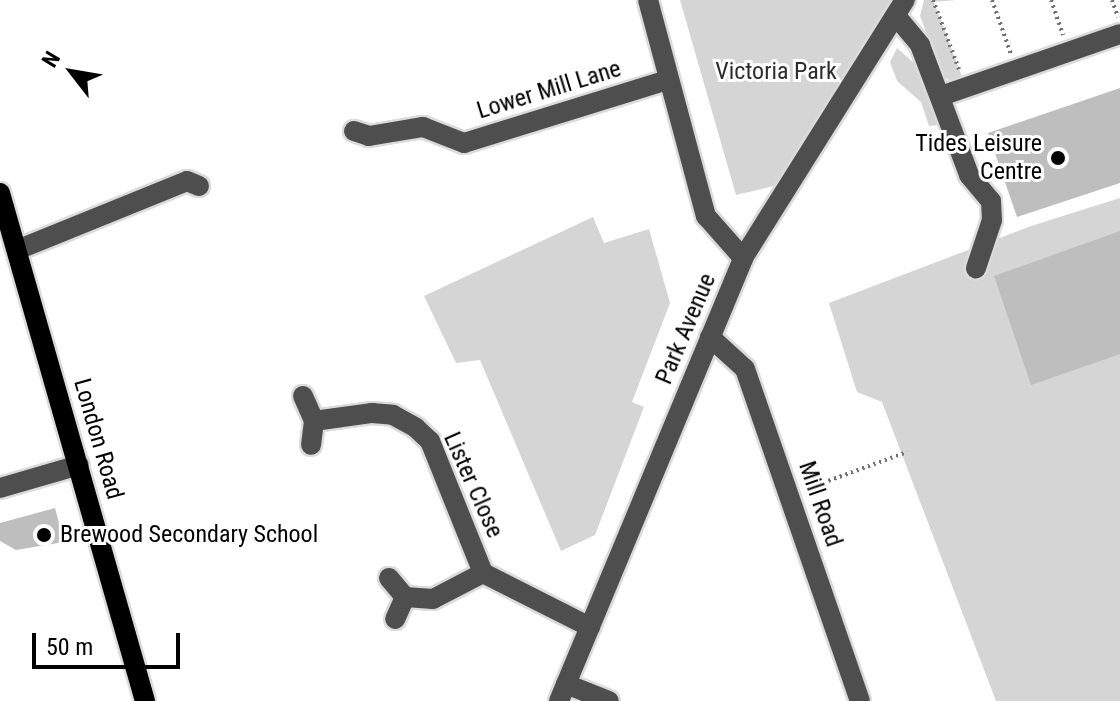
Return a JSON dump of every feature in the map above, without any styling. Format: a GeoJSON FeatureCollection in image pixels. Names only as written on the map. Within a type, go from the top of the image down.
{"type":"FeatureCollection","features":[{"type":"Feature","properties":{"kind":"main road","name":"London Road"},"geometry":{"type":"LineString","coordinates":[[0,193],[145,701]]}},
{"type":"Feature","properties":{"kind":"street"},"geometry":{"type":"LineString","coordinates":[[648,0],[706,216],[743,258]]}},
{"type":"Feature","properties":{"kind":"street"},"geometry":{"type":"LineString","coordinates":[[900,8],[920,45],[969,175],[991,201],[992,220],[976,268]]}},
{"type":"Feature","properties":{"kind":"street","name":"Park Avenue"},"geometry":{"type":"LineString","coordinates":[[562,692],[743,258],[900,8]]}},
{"type":"Feature","properties":{"kind":"street"},"geometry":{"type":"LineString","coordinates":[[941,96],[1120,34]]}},
{"type":"Feature","properties":{"kind":"street","name":"Lower Mill Lane"},"geometry":{"type":"LineString","coordinates":[[354,131],[369,136],[423,127],[464,143],[667,80]]}},
{"type":"Feature","properties":{"kind":"street"},"geometry":{"type":"LineString","coordinates":[[17,250],[187,181],[199,186]]}},
{"type":"Feature","properties":{"kind":"street","name":"Mill Road"},"geometry":{"type":"LineString","coordinates":[[710,337],[745,369],[860,701]]}},
{"type":"Feature","properties":{"kind":"street"},"geometry":{"type":"LineString","coordinates":[[303,396],[314,421],[311,445]]}},
{"type":"Feature","properties":{"kind":"street","name":"Lister Close"},"geometry":{"type":"LineString","coordinates":[[314,421],[372,413],[393,415],[416,428],[430,441],[483,573],[590,627]]}},
{"type":"Feature","properties":{"kind":"street"},"geometry":{"type":"LineString","coordinates":[[0,488],[79,465]]}},
{"type":"Feature","properties":{"kind":"street","name":"Lister Close"},"geometry":{"type":"LineString","coordinates":[[405,597],[433,599],[483,573]]}},
{"type":"Feature","properties":{"kind":"street"},"geometry":{"type":"LineString","coordinates":[[389,578],[405,597],[395,619]]}},
{"type":"Feature","properties":{"kind":"street"},"geometry":{"type":"LineString","coordinates":[[562,692],[609,701]]}},
{"type":"Feature","properties":{"kind":"path"},"geometry":{"type":"LineString","coordinates":[[933,0],[966,87]]}},
{"type":"Feature","properties":{"kind":"path"},"geometry":{"type":"LineString","coordinates":[[992,0],[1016,71]]}},
{"type":"Feature","properties":{"kind":"path"},"geometry":{"type":"LineString","coordinates":[[1051,0],[1069,52]]}},
{"type":"Feature","properties":{"kind":"path"},"geometry":{"type":"LineString","coordinates":[[1112,0],[1120,22]]}},
{"type":"Feature","properties":{"kind":"path"},"geometry":{"type":"LineString","coordinates":[[789,495],[907,452]]}},
{"type":"Feature","properties":{"kind":"green space","name":"Victoria Park"},"geometry":{"type":"Polygon","coordinates":[[[680,0],[905,0],[791,182],[736,195],[680,0]]]}},
{"type":"Feature","properties":{"kind":"green space"},"geometry":{"type":"Polygon","coordinates":[[[924,0],[956,0],[934,2],[963,79],[950,81],[942,75],[920,16],[924,0]]]}},
{"type":"Feature","properties":{"kind":"green space"},"geometry":{"type":"Polygon","coordinates":[[[897,48],[921,69],[941,125],[929,126],[921,102],[897,81],[890,62],[897,48]]]}},
{"type":"Feature","properties":{"kind":"green space"},"geometry":{"type":"Polygon","coordinates":[[[1120,198],[1120,701],[996,701],[882,402],[857,392],[829,303],[1031,226],[1120,198]]]}},
{"type":"Feature","properties":{"kind":"green space"},"geometry":{"type":"Polygon","coordinates":[[[593,217],[604,243],[649,229],[670,303],[632,402],[644,407],[595,535],[561,551],[480,360],[456,363],[424,296],[593,217]]]}},
{"type":"Feature","properties":{"kind":"building","name":"Tides Leisure Centre"},"geometry":{"type":"Polygon","coordinates":[[[1120,88],[1120,183],[1017,217],[988,133],[1120,88]]]}},
{"type":"Feature","properties":{"kind":"building"},"geometry":{"type":"Polygon","coordinates":[[[1120,231],[1120,354],[1031,385],[994,276],[1120,231]]]}},
{"type":"Feature","properties":{"kind":"building"},"geometry":{"type":"Polygon","coordinates":[[[55,508],[64,542],[16,550],[0,541],[0,523],[55,508]]]}},
{"type":"Feature","properties":{"kind":"place","name":"Tides Leisure Centre"},"geometry":{"type":"Point","coordinates":[1058,158]}},
{"type":"Feature","properties":{"kind":"place","name":"Brewood Secondary School"},"geometry":{"type":"Point","coordinates":[44,535]}}]}
